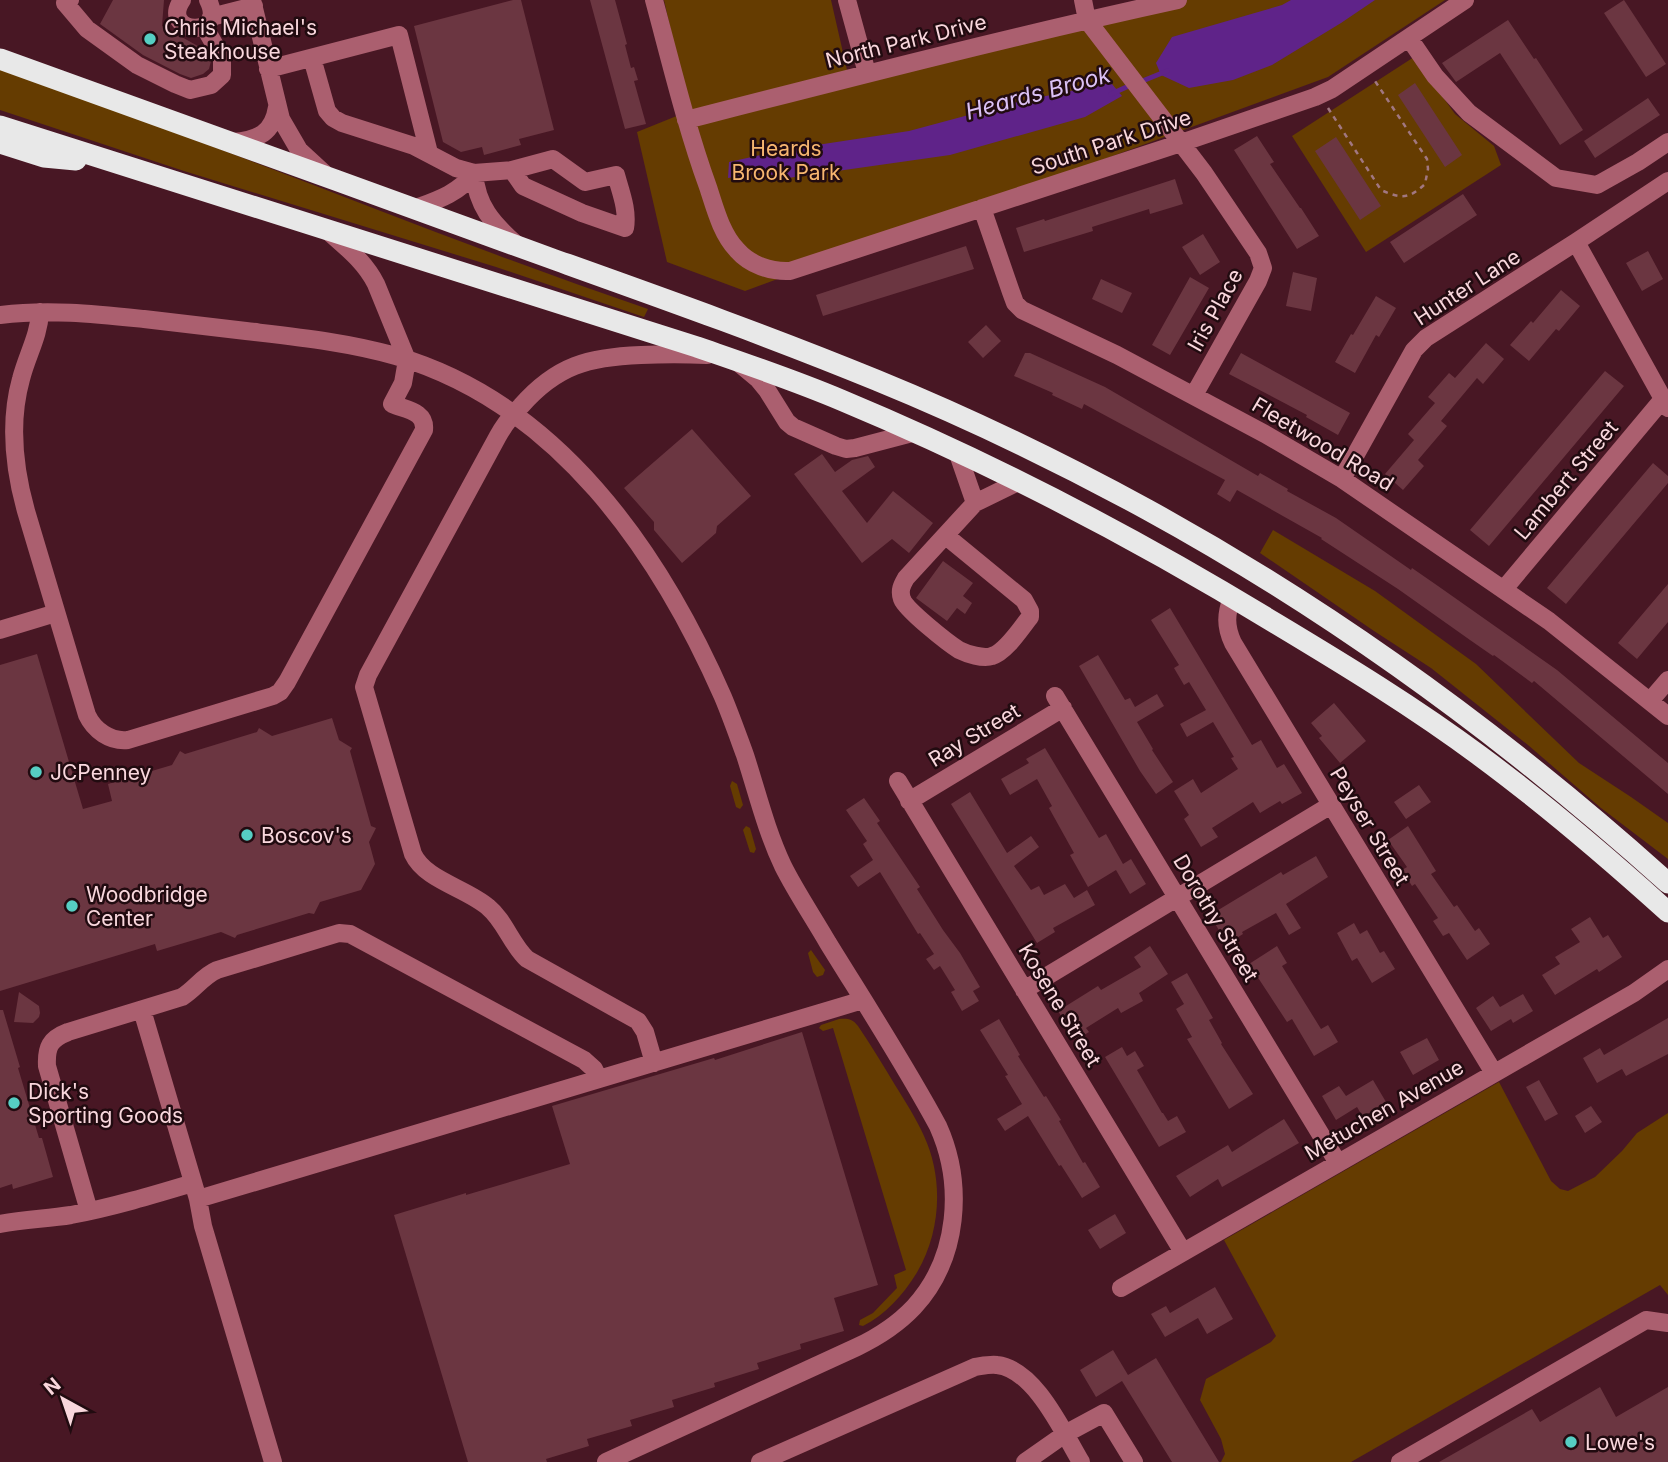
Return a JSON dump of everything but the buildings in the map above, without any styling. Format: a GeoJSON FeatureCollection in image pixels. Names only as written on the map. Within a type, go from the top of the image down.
{"type":"FeatureCollection","features":[{"type":"Feature","properties":{"kind":"highway"},"geometry":{"type":"LineString","coordinates":[[0,59],[770,337],[881,382],[1000,435],[1148,510],[1250,569],[1400,666],[1542,774],[1668,883]]}},
{"type":"Feature","properties":{"kind":"highway"},"geometry":{"type":"LineString","coordinates":[[0,126],[727,357],[809,387],[957,451],[1129,538],[1233,597],[1382,689],[1481,757],[1573,830],[1668,912]]}},
{"type":"Feature","properties":{"kind":"highway"},"geometry":{"type":"LineString","coordinates":[[0,143],[44,157],[122,164]]}},
{"type":"Feature","properties":{"kind":"street"},"geometry":{"type":"LineString","coordinates":[[70,0],[65,3],[87,29],[137,65],[190,90],[211,85],[222,75],[222,58],[208,15]]}},
{"type":"Feature","properties":{"kind":"street"},"geometry":{"type":"LineString","coordinates":[[182,0],[177,12],[181,23],[192,29],[208,15],[253,3],[277,107],[285,129],[299,150],[329,177]]}},
{"type":"Feature","properties":{"kind":"street"},"geometry":{"type":"LineString","coordinates":[[654,0],[686,120]]}},
{"type":"Feature","properties":{"kind":"street"},"geometry":{"type":"LineString","coordinates":[[847,0],[867,73]]}},
{"type":"Feature","properties":{"kind":"street"},"geometry":{"type":"LineString","coordinates":[[1083,0],[1087,20],[1181,143]]}},
{"type":"Feature","properties":{"kind":"street","name":"North Park Drive"},"geometry":{"type":"LineString","coordinates":[[686,120],[867,73],[1178,0]]}},
{"type":"Feature","properties":{"kind":"street","name":"South Park Drive"},"geometry":{"type":"LineString","coordinates":[[686,120],[724,231],[737,250],[751,261],[778,272],[790,271],[1320,95],[1465,0]]}},
{"type":"Feature","properties":{"kind":"street"},"geometry":{"type":"LineString","coordinates":[[268,69],[399,35],[429,153]]}},
{"type":"Feature","properties":{"kind":"street"},"geometry":{"type":"LineString","coordinates":[[1409,38],[1435,76],[1469,113],[1556,178],[1597,185],[1668,142]]}},
{"type":"Feature","properties":{"kind":"street"},"geometry":{"type":"LineString","coordinates":[[312,58],[327,111],[342,123],[414,146],[456,168],[474,173],[512,170],[553,159],[585,182],[616,176],[626,211],[625,228],[582,213],[523,186],[512,170]]}},
{"type":"Feature","properties":{"kind":"street"},"geometry":{"type":"LineString","coordinates":[[233,142],[246,141],[262,134],[273,122],[277,107]]}},
{"type":"Feature","properties":{"kind":"street","name":"Iris Place"},"geometry":{"type":"LineString","coordinates":[[1181,143],[1258,253],[1263,268],[1194,395]]}},
{"type":"Feature","properties":{"kind":"street"},"geometry":{"type":"LineString","coordinates":[[416,208],[455,191],[474,173]]}},
{"type":"Feature","properties":{"kind":"street"},"geometry":{"type":"LineString","coordinates":[[474,173],[476,191],[486,213],[519,246]]}},
{"type":"Feature","properties":{"kind":"street","name":"Hunter Lane"},"geometry":{"type":"LineString","coordinates":[[1342,479],[1414,350],[1426,338],[1668,181]]}},
{"type":"Feature","properties":{"kind":"street","name":"Fleetwood Road"},"geometry":{"type":"LineString","coordinates":[[982,208],[1011,292],[1022,310],[1194,395],[1342,479],[1504,589],[1590,652],[1668,716]]}},
{"type":"Feature","properties":{"kind":"street"},"geometry":{"type":"LineString","coordinates":[[40,312],[39,329],[24,369],[15,416],[15,458],[23,500],[87,715],[93,726],[112,738],[128,740],[277,694],[287,682],[424,430],[421,416],[392,404],[403,383],[407,360],[371,274],[359,259],[323,227]]}},
{"type":"Feature","properties":{"kind":"street"},"geometry":{"type":"LineString","coordinates":[[1576,242],[1666,404]]}},
{"type":"Feature","properties":{"kind":"street"},"geometry":{"type":"LineString","coordinates":[[0,315],[84,312],[321,340],[370,349],[407,360],[466,386],[514,414],[560,452],[611,506],[635,538],[696,640],[725,703],[782,864],[938,1126],[950,1159],[954,1194],[952,1226],[944,1255],[921,1299],[876,1338],[606,1462]]}},
{"type":"Feature","properties":{"kind":"street"},"geometry":{"type":"LineString","coordinates":[[654,1063],[645,1032],[638,1021],[527,959],[491,909],[425,870],[418,863],[364,691],[368,675],[498,436],[514,414],[544,383],[561,372],[582,363],[612,357],[666,354],[727,357],[758,379],[793,427],[836,446],[855,449],[916,432]]}},
{"type":"Feature","properties":{"kind":"street","name":"Lambert Street"},"geometry":{"type":"LineString","coordinates":[[1504,589],[1666,404]]}},
{"type":"Feature","properties":{"kind":"street"},"geometry":{"type":"LineString","coordinates":[[957,451],[975,503]]}},
{"type":"Feature","properties":{"kind":"street"},"geometry":{"type":"LineString","coordinates":[[946,536],[1024,600],[1030,611],[1030,617],[1005,647],[992,656],[976,656],[961,651],[909,610],[901,597],[901,587],[906,578],[975,503],[1020,481]]}},
{"type":"Feature","properties":{"kind":"street","name":"Peyser Street"},"geometry":{"type":"LineString","coordinates":[[1233,597],[1226,617],[1229,634],[1494,1073]]}},
{"type":"Feature","properties":{"kind":"street"},"geometry":{"type":"LineString","coordinates":[[0,630],[56,613]]}},
{"type":"Feature","properties":{"kind":"street"},"geometry":{"type":"LineString","coordinates":[[1650,701],[1668,680]]}},
{"type":"Feature","properties":{"kind":"street","name":"Ray Street"},"geometry":{"type":"LineString","coordinates":[[909,801],[1059,702]]}},
{"type":"Feature","properties":{"kind":"street","name":"Dorothy Street"},"geometry":{"type":"LineString","coordinates":[[1059,702],[1338,1163]]}},
{"type":"Feature","properties":{"kind":"street","name":"Kosene Street"},"geometry":{"type":"LineString","coordinates":[[898,781],[1184,1252]]}},
{"type":"Feature","properties":{"kind":"street"},"geometry":{"type":"LineString","coordinates":[[1024,990],[1331,805]]}},
{"type":"Feature","properties":{"kind":"street"},"geometry":{"type":"LineString","coordinates":[[89,1211],[48,1072],[49,1047],[57,1037],[181,997],[189,993],[208,974],[218,970],[339,933],[346,933],[584,1060],[594,1069],[599,1079]]}},
{"type":"Feature","properties":{"kind":"street","name":"Metuchen Avenue"},"geometry":{"type":"LineString","coordinates":[[1121,1288],[1634,993],[1668,969]]}},
{"type":"Feature","properties":{"kind":"street"},"geometry":{"type":"LineString","coordinates":[[0,1224],[196,1191],[599,1079],[863,1000]]}},
{"type":"Feature","properties":{"kind":"street"},"geometry":{"type":"LineString","coordinates":[[142,1010],[273,1462]]}},
{"type":"Feature","properties":{"kind":"street"},"geometry":{"type":"LineString","coordinates":[[1400,1462],[1646,1320],[1668,1323]]}},
{"type":"Feature","properties":{"kind":"street"},"geometry":{"type":"LineString","coordinates":[[766,1461],[975,1367],[997,1365],[1015,1370],[1031,1383],[1081,1462]]}},
{"type":"Feature","properties":{"kind":"street"},"geometry":{"type":"LineString","coordinates":[[1025,1462],[1065,1434],[1104,1413],[1134,1462]]}},
{"type":"Feature","properties":{"kind":"path"},"geometry":{"type":"LineString","coordinates":[[1320,95],[1381,190],[1394,196],[1409,196],[1425,184],[1427,159],[1366,66]]}},
{"type":"Feature","properties":{"kind":"green space","name":"Heards Brook Park"},"geometry":{"type":"Polygon","coordinates":[[[664,0],[831,0],[847,70],[1142,0],[1445,0],[1328,77],[745,291],[667,262],[637,132],[689,111],[664,0]]]}},
{"type":"Feature","properties":{"kind":"green space"},"geometry":{"type":"Polygon","coordinates":[[[1414,57],[1455,114],[1494,146],[1501,165],[1366,252],[1292,136],[1414,57]]]}},
{"type":"Feature","properties":{"kind":"green space"},"geometry":{"type":"Polygon","coordinates":[[[0,69],[230,153],[490,253],[648,309],[644,317],[496,267],[184,171],[0,110],[0,69]]]}},
{"type":"Feature","properties":{"kind":"green space"},"geometry":{"type":"Polygon","coordinates":[[[1273,530],[1375,591],[1476,664],[1579,763],[1668,823],[1668,859],[1601,808],[1528,745],[1431,668],[1260,553],[1273,530]]]}},
{"type":"Feature","properties":{"kind":"green space"},"geometry":{"type":"Polygon","coordinates":[[[732,781],[737,784],[743,805],[740,809],[736,807],[730,786],[732,781]]]}},
{"type":"Feature","properties":{"kind":"green space"},"geometry":{"type":"Polygon","coordinates":[[[746,826],[750,828],[756,849],[754,853],[750,852],[743,830],[746,826]]]}},
{"type":"Feature","properties":{"kind":"green space"},"geometry":{"type":"Polygon","coordinates":[[[811,950],[825,970],[823,975],[817,977],[813,972],[808,953],[811,950]]]}},
{"type":"Feature","properties":{"kind":"green space"},"geometry":{"type":"Polygon","coordinates":[[[839,1019],[850,1020],[858,1026],[910,1110],[930,1153],[937,1188],[931,1241],[916,1274],[893,1304],[863,1326],[859,1325],[860,1320],[873,1313],[897,1288],[894,1275],[906,1270],[833,1028],[823,1031],[819,1028],[839,1019]]]}},
{"type":"Feature","properties":{"kind":"green space"},"geometry":{"type":"Polygon","coordinates":[[[1499,1082],[1551,1181],[1560,1189],[1568,1191],[1595,1177],[1637,1133],[1668,1113],[1668,1295],[1660,1285],[1351,1462],[1221,1462],[1225,1454],[1221,1439],[1200,1400],[1206,1379],[1271,1342],[1276,1336],[1224,1240],[1499,1082]]]}},
{"type":"Feature","properties":{"kind":"shaded area"},"geometry":{"type":"Polygon","coordinates":[[[1291,0],[1375,0],[1272,65],[1233,80],[1189,88],[1161,75],[1156,63],[1172,37],[1282,5],[1291,0]]]}},
{"type":"Feature","properties":{"kind":"shaded area"},"geometry":{"type":"Polygon","coordinates":[[[1112,84],[1122,96],[1085,117],[950,155],[781,179],[765,172],[728,178],[729,162],[784,150],[909,131],[1021,101],[1112,84]]]}},
{"type":"Feature","properties":{"kind":"waterway","name":"Heards Brook"},"geometry":{"type":"LineString","coordinates":[[1140,82],[1167,71]]}},
{"type":"Feature","properties":{"kind":"waterway","name":"Heards Brook"},"geometry":{"type":"LineString","coordinates":[[1111,94],[1131,85]]}},
{"type":"Feature","properties":{"kind":"place","name":"Chris Michael's Steakhouse"},"geometry":{"type":"Point","coordinates":[150,39]}},
{"type":"Feature","properties":{"kind":"place","name":"JCPenney"},"geometry":{"type":"Point","coordinates":[36,772]}},
{"type":"Feature","properties":{"kind":"place","name":"Boscov's"},"geometry":{"type":"Point","coordinates":[247,835]}},
{"type":"Feature","properties":{"kind":"place","name":"Woodbridge Center"},"geometry":{"type":"Point","coordinates":[72,906]}},
{"type":"Feature","properties":{"kind":"place","name":"Dick's Sporting Goods"},"geometry":{"type":"Point","coordinates":[14,1103]}},
{"type":"Feature","properties":{"kind":"place","name":"Lowe's"},"geometry":{"type":"Point","coordinates":[1571,1442]}}]}
